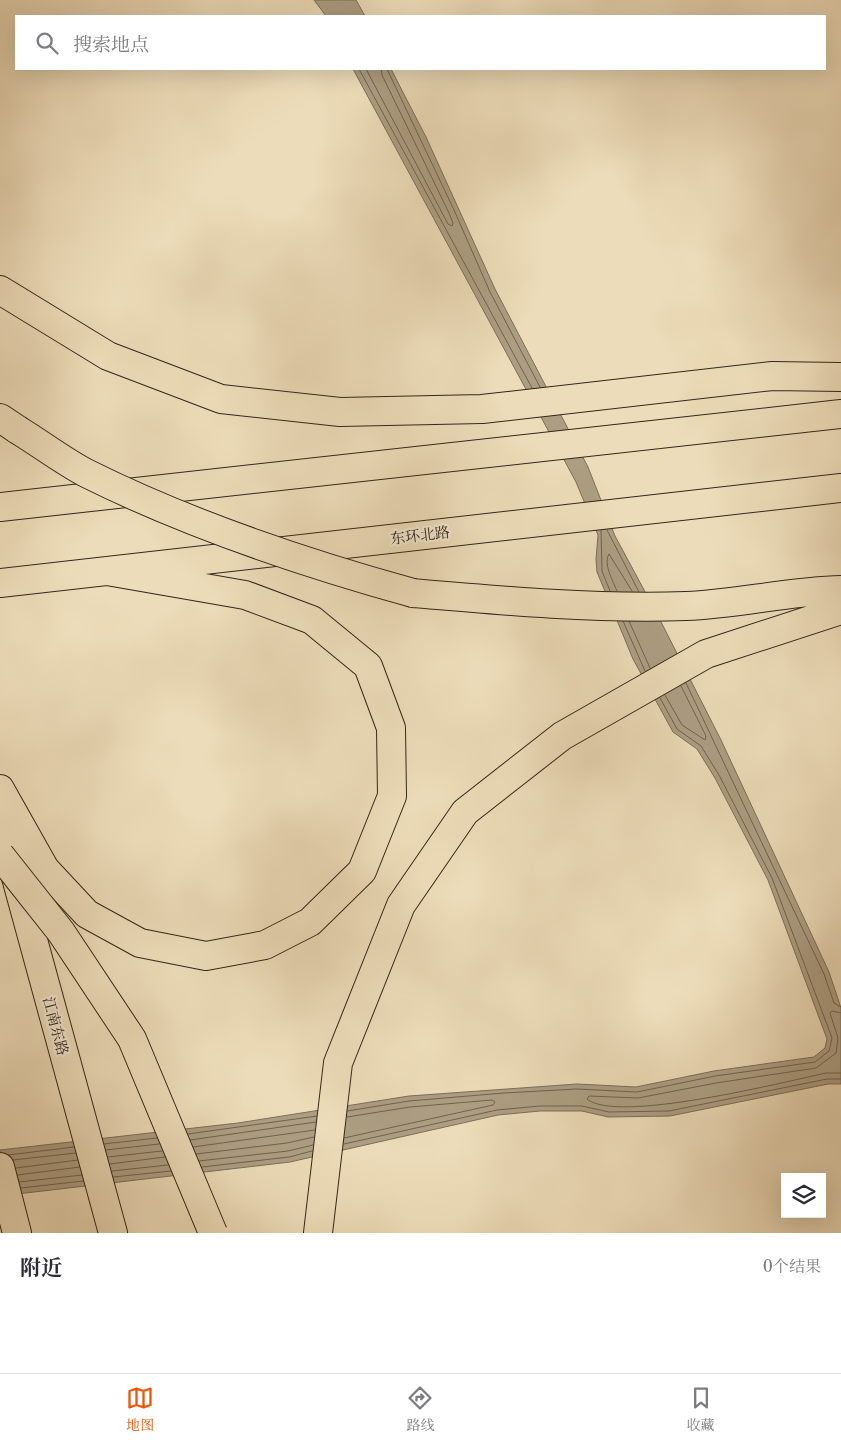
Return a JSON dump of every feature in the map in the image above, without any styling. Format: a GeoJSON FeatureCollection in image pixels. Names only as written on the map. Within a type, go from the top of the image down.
{"type":"FeatureCollection","features":[{"type":"Feature","properties":{"kind":"main road"},"geometry":{"type":"LineString","coordinates":[[3,293],[108,356],[221,399],[340,412],[482,409],[772,376],[841,377]]}},
{"type":"Feature","properties":{"kind":"main road"},"geometry":{"type":"LineString","coordinates":[[0,507],[841,414]]}},
{"type":"Feature","properties":{"kind":"main road"},"geometry":{"type":"LineString","coordinates":[[0,418],[85,472],[193,522],[322,567],[414,592],[595,607],[688,606],[814,590],[841,590]]}},
{"type":"Feature","properties":{"kind":"main road","name":"东环北路"},"geometry":{"type":"LineString","coordinates":[[0,583],[841,488]]}},
{"type":"Feature","properties":{"kind":"main road"},"geometry":{"type":"LineString","coordinates":[[0,789],[45,869],[87,914],[140,944],[206,956],[265,945],[310,922],[362,871],[392,796],[391,728],[368,666],[312,620],[245,595],[107,571]]}},
{"type":"Feature","properties":{"kind":"main road"},"geometry":{"type":"LineString","coordinates":[[318,1233],[338,1063],[401,905],[465,812],[562,736],[706,654],[841,610]]}},
{"type":"Feature","properties":{"kind":"main road","name":"江南东路"},"geometry":{"type":"LineString","coordinates":[[0,818],[113,1233]]}},
{"type":"Feature","properties":{"kind":"main road"},"geometry":{"type":"LineString","coordinates":[[0,855],[60,932],[132,1039],[213,1233]]}},
{"type":"Feature","properties":{"kind":"main road"},"geometry":{"type":"LineString","coordinates":[[0,1167],[17,1233]]}},
{"type":"Feature","properties":{"kind":"water"},"geometry":{"type":"Polygon","coordinates":[[[314,0],[356,0],[364,15],[325,15],[314,0]]]}},
{"type":"Feature","properties":{"kind":"water"},"geometry":{"type":"Polygon","coordinates":[[[354,70],[392,70],[426,137],[495,289],[588,467],[615,536],[721,740],[829,972],[841,1008],[841,1084],[828,1084],[670,1116],[608,1117],[582,1111],[540,1111],[498,1115],[290,1162],[0,1196],[0,1150],[238,1123],[409,1096],[577,1084],[636,1087],[714,1071],[814,1057],[825,1048],[827,1039],[768,880],[715,778],[697,749],[673,732],[633,659],[597,572],[598,535],[576,482],[354,70]]]}}]}
